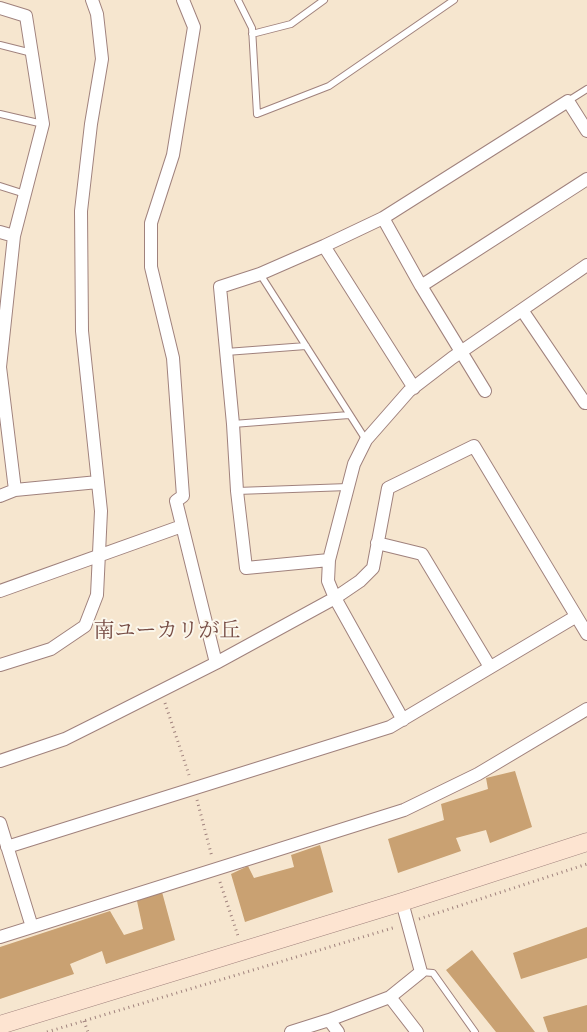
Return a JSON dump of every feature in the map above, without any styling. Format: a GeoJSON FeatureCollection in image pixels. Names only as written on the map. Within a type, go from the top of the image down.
{"type":"FeatureCollection","features":[{"type":"Feature","properties":{"kind":"street"},"geometry":{"type":"LineString","coordinates":[[0,666],[51,649],[85,626],[97,595],[101,511],[82,332],[81,211],[91,124],[102,59],[97,14],[92,0]]}},
{"type":"Feature","properties":{"kind":"street"},"geometry":{"type":"LineString","coordinates":[[183,0],[194,27],[173,155],[151,223],[151,267],[173,358],[183,496],[176,501],[216,663]]}},
{"type":"Feature","properties":{"kind":"street"},"geometry":{"type":"LineString","coordinates":[[0,8],[26,16],[43,124],[14,236],[4,300],[0,367],[3,414],[15,490]]}},
{"type":"Feature","properties":{"kind":"street"},"geometry":{"type":"LineString","coordinates":[[329,560],[246,568],[237,491],[233,424],[220,287],[260,274],[383,218],[568,101],[587,131]]}},
{"type":"Feature","properties":{"kind":"street"},"geometry":{"type":"LineString","coordinates":[[421,286],[587,179]]}},
{"type":"Feature","properties":{"kind":"street"},"geometry":{"type":"LineString","coordinates":[[383,218],[421,286],[485,391]]}},
{"type":"Feature","properties":{"kind":"street"},"geometry":{"type":"LineString","coordinates":[[0,232],[14,236]]}},
{"type":"Feature","properties":{"kind":"street"},"geometry":{"type":"LineString","coordinates":[[324,246],[414,388]]}},
{"type":"Feature","properties":{"kind":"street"},"geometry":{"type":"LineString","coordinates":[[403,720],[335,598],[328,581],[329,560],[354,464],[366,440],[393,408],[414,388],[461,351],[585,270]]}},
{"type":"Feature","properties":{"kind":"street"},"geometry":{"type":"LineString","coordinates":[[522,310],[585,403],[587,403]]}},
{"type":"Feature","properties":{"kind":"street"},"geometry":{"type":"LineString","coordinates":[[0,761],[65,739],[216,663],[335,598],[360,581],[372,568],[388,488],[474,446],[587,634]]}},
{"type":"Feature","properties":{"kind":"street"},"geometry":{"type":"LineString","coordinates":[[0,496],[15,490],[98,482]]}},
{"type":"Feature","properties":{"kind":"street"},"geometry":{"type":"LineString","coordinates":[[0,591],[182,526]]}},
{"type":"Feature","properties":{"kind":"street"},"geometry":{"type":"LineString","coordinates":[[378,543],[422,554],[490,668]]}},
{"type":"Feature","properties":{"kind":"street"},"geometry":{"type":"LineString","coordinates":[[7,847],[390,727],[575,616]]}},
{"type":"Feature","properties":{"kind":"street"},"geometry":{"type":"LineString","coordinates":[[0,937],[404,810],[478,774],[587,708]]}},
{"type":"Feature","properties":{"kind":"street"},"geometry":{"type":"LineString","coordinates":[[0,823],[32,927]]}},
{"type":"Feature","properties":{"kind":"street"},"geometry":{"type":"LineString","coordinates":[[0,1025],[402,902],[587,842]]}},
{"type":"Feature","properties":{"kind":"street"},"geometry":{"type":"LineString","coordinates":[[291,1032],[390,997],[421,972],[402,902]]}},
{"type":"Feature","properties":{"kind":"street"},"geometry":{"type":"LineString","coordinates":[[390,997],[417,1032]]}},
{"type":"Feature","properties":{"kind":"street"},"geometry":{"type":"LineString","coordinates":[[329,1020],[338,1032]]}},
{"type":"Feature","properties":{"kind":"lane"},"geometry":{"type":"LineString","coordinates":[[238,0],[252,28],[257,114],[329,86],[454,0]]}},
{"type":"Feature","properties":{"kind":"lane"},"geometry":{"type":"LineString","coordinates":[[252,34],[290,24],[324,0]]}},
{"type":"Feature","properties":{"kind":"lane"},"geometry":{"type":"LineString","coordinates":[[0,45],[32,53]]}},
{"type":"Feature","properties":{"kind":"lane"},"geometry":{"type":"LineString","coordinates":[[568,101],[587,88]]}},
{"type":"Feature","properties":{"kind":"lane"},"geometry":{"type":"LineString","coordinates":[[0,114],[43,124]]}},
{"type":"Feature","properties":{"kind":"lane"},"geometry":{"type":"LineString","coordinates":[[0,186],[25,194]]}},
{"type":"Feature","properties":{"kind":"lane"},"geometry":{"type":"LineString","coordinates":[[260,274],[366,440]]}},
{"type":"Feature","properties":{"kind":"lane"},"geometry":{"type":"LineString","coordinates":[[226,352],[306,346]]}},
{"type":"Feature","properties":{"kind":"lane"},"geometry":{"type":"LineString","coordinates":[[233,424],[349,415]]}},
{"type":"Feature","properties":{"kind":"lane"},"geometry":{"type":"LineString","coordinates":[[237,491],[348,487]]}},
{"type":"Feature","properties":{"kind":"lane"},"geometry":{"type":"LineString","coordinates":[[421,972],[433,972],[475,1032]]}},
{"type":"Feature","properties":{"kind":"path"},"geometry":{"type":"LineString","coordinates":[[161,690],[194,788],[216,869],[242,950]]}},
{"type":"Feature","properties":{"kind":"path"},"geometry":{"type":"LineString","coordinates":[[419,919],[587,864]]}},
{"type":"Feature","properties":{"kind":"path"},"geometry":{"type":"LineString","coordinates":[[47,1032],[397,927]]}},
{"type":"Feature","properties":{"kind":"path"},"geometry":{"type":"LineString","coordinates":[[84,1021],[88,1032]]}},
{"type":"Feature","properties":{"kind":"building"},"geometry":{"type":"Polygon","coordinates":[[[515,771],[532,827],[490,843],[486,830],[456,838],[461,851],[398,873],[388,839],[444,820],[441,804],[488,789],[486,778],[515,771]]]}},
{"type":"Feature","properties":{"kind":"building"},"geometry":{"type":"Polygon","coordinates":[[[320,845],[333,892],[245,922],[231,874],[248,866],[254,878],[294,867],[291,855],[320,845]]]}},
{"type":"Feature","properties":{"kind":"building"},"geometry":{"type":"Polygon","coordinates":[[[162,892],[175,940],[106,964],[102,951],[70,964],[74,974],[0,999],[0,947],[110,911],[124,935],[143,929],[137,901],[162,892]]]}},
{"type":"Feature","properties":{"kind":"building"},"geometry":{"type":"Polygon","coordinates":[[[587,927],[587,958],[521,979],[513,953],[587,927]]]}},
{"type":"Feature","properties":{"kind":"building"},"geometry":{"type":"Polygon","coordinates":[[[472,950],[535,1032],[496,1032],[446,970],[472,950]]]}},
{"type":"Feature","properties":{"kind":"building"},"geometry":{"type":"Polygon","coordinates":[[[587,1005],[587,1032],[548,1032],[543,1017],[587,1005]]]}},
{"type":"Feature","properties":{"kind":"district","name":"南ユーカリが丘"},"geometry":{"type":"Point","coordinates":[167,632]}}]}
